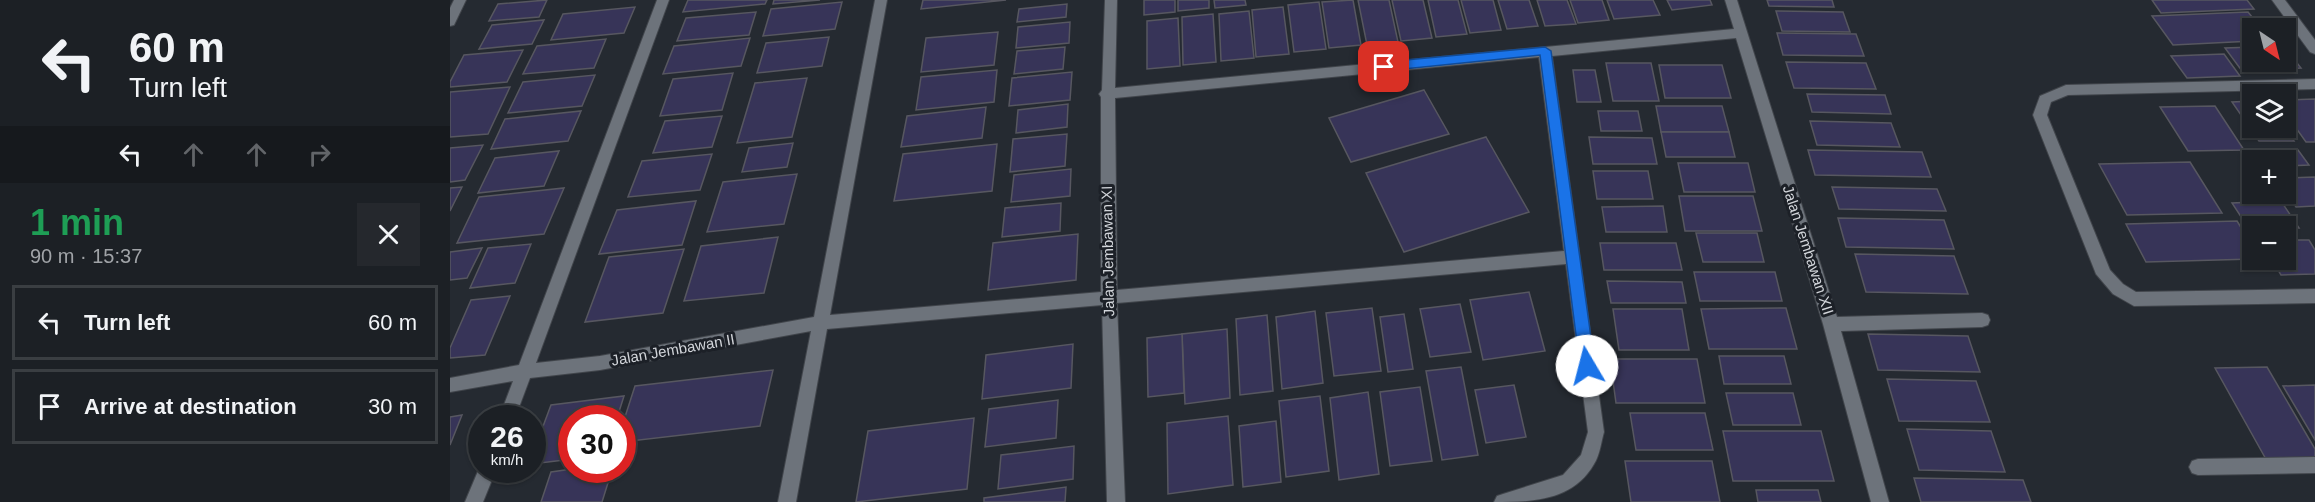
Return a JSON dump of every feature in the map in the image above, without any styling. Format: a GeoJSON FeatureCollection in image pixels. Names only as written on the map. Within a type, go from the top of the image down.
{"type":"FeatureCollection","features":[{"type":"Feature","properties":{"kind":"street"},"geometry":{"type":"LineString","coordinates":[[512,405],[663,0]]}},
{"type":"Feature","properties":{"kind":"street"},"geometry":{"type":"LineString","coordinates":[[787,502],[881,0]]}},
{"type":"Feature","properties":{"kind":"street","name":"Jalan Jembawan XI"},"geometry":{"type":"LineString","coordinates":[[1111,0],[1106,94],[1108,299],[1116,502]]}},
{"type":"Feature","properties":{"kind":"street","name":"Jalan Jembawan XII"},"geometry":{"type":"LineString","coordinates":[[1731,0],[1739,33],[1831,324],[1880,502]]}},
{"type":"Feature","properties":{"kind":"street"},"geometry":{"type":"LineString","coordinates":[[2278,0],[2315,49]]}},
{"type":"Feature","properties":{"kind":"street"},"geometry":{"type":"LineString","coordinates":[[450,22],[456,2]]}},
{"type":"Feature","properties":{"kind":"street"},"geometry":{"type":"LineString","coordinates":[[1106,94],[1739,33]]}},
{"type":"Feature","properties":{"kind":"street"},"geometry":{"type":"LineString","coordinates":[[1503,502],[1569,482],[1588,459],[1596,432],[1545,51]]}},
{"type":"Feature","properties":{"kind":"street"},"geometry":{"type":"LineString","coordinates":[[2315,84],[2066,90],[2044,99],[2040,115],[2104,274],[2118,289],[2134,299],[2315,296]]}},
{"type":"Feature","properties":{"kind":"street","name":"Jalan Jembawan II"},"geometry":{"type":"LineString","coordinates":[[450,385],[525,371],[600,363],[819,323],[1572,257]]}},
{"type":"Feature","properties":{"kind":"street"},"geometry":{"type":"LineString","coordinates":[[1831,324],[1982,320]]}},
{"type":"Feature","properties":{"kind":"street"},"geometry":{"type":"LineString","coordinates":[[2198,467],[2315,465]]}},
{"type":"Feature","properties":{"kind":"street"},"geometry":{"type":"LineString","coordinates":[[474,502],[482,483]]}},
{"type":"Feature","properties":{"kind":"building"},"geometry":{"type":"Polygon","coordinates":[[[547,0],[539,17],[489,21],[498,4],[547,0]]]}},
{"type":"Feature","properties":{"kind":"building"},"geometry":{"type":"Polygon","coordinates":[[[688,0],[767,0],[765,4],[683,12],[688,0]]]}},
{"type":"Feature","properties":{"kind":"building"},"geometry":{"type":"Polygon","coordinates":[[[774,0],[820,0],[773,4],[774,0]]]}},
{"type":"Feature","properties":{"kind":"building"},"geometry":{"type":"Polygon","coordinates":[[[923,0],[1006,0],[921,9],[923,0]]]}},
{"type":"Feature","properties":{"kind":"building"},"geometry":{"type":"Polygon","coordinates":[[[1144,0],[1175,0],[1175,12],[1144,15],[1144,0]]]}},
{"type":"Feature","properties":{"kind":"building"},"geometry":{"type":"Polygon","coordinates":[[[1178,0],[1209,0],[1209,8],[1178,11],[1178,0]]]}},
{"type":"Feature","properties":{"kind":"building"},"geometry":{"type":"Polygon","coordinates":[[[1214,0],[1245,0],[1246,5],[1215,8],[1214,0]]]}},
{"type":"Feature","properties":{"kind":"building"},"geometry":{"type":"Polygon","coordinates":[[[1353,0],[1361,45],[1329,48],[1322,2],[1353,0]]]}},
{"type":"Feature","properties":{"kind":"building"},"geometry":{"type":"Polygon","coordinates":[[[1358,0],[1389,0],[1398,42],[1367,45],[1358,0]]]}},
{"type":"Feature","properties":{"kind":"building"},"geometry":{"type":"Polygon","coordinates":[[[1392,0],[1423,0],[1432,38],[1401,41],[1392,0]]]}},
{"type":"Feature","properties":{"kind":"building"},"geometry":{"type":"Polygon","coordinates":[[[1428,0],[1458,0],[1467,34],[1436,37],[1428,0]]]}},
{"type":"Feature","properties":{"kind":"building"},"geometry":{"type":"Polygon","coordinates":[[[1461,0],[1493,0],[1501,30],[1470,33],[1461,0]]]}},
{"type":"Feature","properties":{"kind":"building"},"geometry":{"type":"Polygon","coordinates":[[[1498,0],[1529,0],[1538,26],[1507,29],[1498,0]]]}},
{"type":"Feature","properties":{"kind":"building"},"geometry":{"type":"Polygon","coordinates":[[[1537,0],[1567,0],[1576,24],[1545,26],[1537,0]]]}},
{"type":"Feature","properties":{"kind":"building"},"geometry":{"type":"Polygon","coordinates":[[[1570,0],[1602,0],[1609,20],[1578,23],[1570,0]]]}},
{"type":"Feature","properties":{"kind":"building"},"geometry":{"type":"Polygon","coordinates":[[[1607,0],[1653,0],[1660,15],[1614,19],[1607,0]]]}},
{"type":"Feature","properties":{"kind":"building"},"geometry":{"type":"Polygon","coordinates":[[[1667,0],[1710,0],[1712,5],[1672,10],[1667,0]]]}},
{"type":"Feature","properties":{"kind":"building"},"geometry":{"type":"Polygon","coordinates":[[[1767,0],[1832,0],[1834,7],[1769,6],[1767,0]]]}},
{"type":"Feature","properties":{"kind":"building"},"geometry":{"type":"Polygon","coordinates":[[[2152,0],[2247,0],[2254,9],[2161,13],[2152,0]]]}},
{"type":"Feature","properties":{"kind":"building"},"geometry":{"type":"Polygon","coordinates":[[[842,2],[835,29],[763,36],[771,9],[842,2]]]}},
{"type":"Feature","properties":{"kind":"building"},"geometry":{"type":"Polygon","coordinates":[[[1319,2],[1326,49],[1294,52],[1288,5],[1319,2]]]}},
{"type":"Feature","properties":{"kind":"building"},"geometry":{"type":"Polygon","coordinates":[[[1067,4],[1066,17],[1017,22],[1019,9],[1067,4]]]}},
{"type":"Feature","properties":{"kind":"building"},"geometry":{"type":"Polygon","coordinates":[[[635,7],[624,33],[551,40],[563,14],[635,7]]]}},
{"type":"Feature","properties":{"kind":"building"},"geometry":{"type":"Polygon","coordinates":[[[1283,7],[1289,54],[1256,57],[1252,10],[1283,7]]]}},
{"type":"Feature","properties":{"kind":"building"},"geometry":{"type":"Polygon","coordinates":[[[1249,11],[1254,58],[1221,61],[1219,14],[1249,11]]]}},
{"type":"Feature","properties":{"kind":"building"},"geometry":{"type":"Polygon","coordinates":[[[1776,11],[1843,12],[1850,32],[1782,31],[1776,11]]]}},
{"type":"Feature","properties":{"kind":"building"},"geometry":{"type":"Polygon","coordinates":[[[756,12],[749,35],[677,41],[686,18],[756,12]]]}},
{"type":"Feature","properties":{"kind":"building"},"geometry":{"type":"Polygon","coordinates":[[[2248,12],[2253,18],[2242,18],[2242,42],[2173,45],[2152,16],[2248,12]]]}},
{"type":"Feature","properties":{"kind":"building"},"geometry":{"type":"Polygon","coordinates":[[[1213,14],[1216,62],[1183,65],[1182,17],[1213,14]]]}},
{"type":"Feature","properties":{"kind":"building"},"geometry":{"type":"Polygon","coordinates":[[[1178,18],[1180,66],[1147,69],[1147,21],[1178,18]]]}},
{"type":"Feature","properties":{"kind":"building"},"geometry":{"type":"Polygon","coordinates":[[[544,20],[532,44],[479,49],[492,25],[544,20]]]}},
{"type":"Feature","properties":{"kind":"building"},"geometry":{"type":"Polygon","coordinates":[[[1070,22],[1069,43],[1016,48],[1018,27],[1070,22]]]}},
{"type":"Feature","properties":{"kind":"building"},"geometry":{"type":"Polygon","coordinates":[[[998,32],[994,65],[921,72],[926,38],[998,32]]]}},
{"type":"Feature","properties":{"kind":"building"},"geometry":{"type":"Polygon","coordinates":[[[1777,33],[1856,34],[1864,56],[1783,55],[1777,33]]]}},
{"type":"Feature","properties":{"kind":"building"},"geometry":{"type":"Polygon","coordinates":[[[829,37],[822,66],[757,73],[766,43],[829,37]]]}},
{"type":"Feature","properties":{"kind":"building"},"geometry":{"type":"Polygon","coordinates":[[[750,38],[741,66],[663,74],[674,46],[750,38]]]}},
{"type":"Feature","properties":{"kind":"building"},"geometry":{"type":"Polygon","coordinates":[[[606,39],[594,68],[523,74],[537,46],[606,39]]]}},
{"type":"Feature","properties":{"kind":"building"},"geometry":{"type":"Polygon","coordinates":[[[1065,47],[1063,69],[1014,74],[1017,51],[1065,47]]]}},
{"type":"Feature","properties":{"kind":"building"},"geometry":{"type":"Polygon","coordinates":[[[2242,47],[2242,71],[2225,48],[2242,47]]]}},
{"type":"Feature","properties":{"kind":"building"},"geometry":{"type":"Polygon","coordinates":[[[523,50],[507,82],[450,87],[450,82],[464,55],[523,50]]]}},
{"type":"Feature","properties":{"kind":"building"},"geometry":{"type":"Polygon","coordinates":[[[2224,54],[2240,76],[2187,78],[2171,56],[2224,54]]]}},
{"type":"Feature","properties":{"kind":"building"},"geometry":{"type":"Polygon","coordinates":[[[1786,62],[1866,63],[1876,89],[1794,88],[1786,62]]]}},
{"type":"Feature","properties":{"kind":"building"},"geometry":{"type":"Polygon","coordinates":[[[1606,63],[1651,63],[1659,101],[1613,101],[1606,63]]]}},
{"type":"Feature","properties":{"kind":"building"},"geometry":{"type":"Polygon","coordinates":[[[1659,65],[1722,65],[1731,98],[1665,98],[1659,65]]]}},
{"type":"Feature","properties":{"kind":"building"},"geometry":{"type":"Polygon","coordinates":[[[997,70],[994,102],[916,110],[921,77],[997,70]]]}},
{"type":"Feature","properties":{"kind":"building"},"geometry":{"type":"Polygon","coordinates":[[[1573,70],[1595,70],[1601,102],[1577,102],[1573,70]]]}},
{"type":"Feature","properties":{"kind":"building"},"geometry":{"type":"Polygon","coordinates":[[[1072,72],[1070,100],[1009,106],[1012,78],[1072,72]]]}},
{"type":"Feature","properties":{"kind":"building"},"geometry":{"type":"Polygon","coordinates":[[[733,73],[722,110],[660,116],[673,79],[733,73]]]}},
{"type":"Feature","properties":{"kind":"building"},"geometry":{"type":"Polygon","coordinates":[[[595,75],[582,106],[508,113],[523,82],[595,75]]]}},
{"type":"Feature","properties":{"kind":"building"},"geometry":{"type":"Polygon","coordinates":[[[807,78],[792,137],[737,143],[755,83],[807,78]]]}},
{"type":"Feature","properties":{"kind":"building"},"geometry":{"type":"Polygon","coordinates":[[[510,87],[488,134],[450,137],[450,92],[510,87]]]}},
{"type":"Feature","properties":{"kind":"building"},"geometry":{"type":"Polygon","coordinates":[[[1424,90],[1449,134],[1351,162],[1329,118],[1424,90]]]}},
{"type":"Feature","properties":{"kind":"building"},"geometry":{"type":"Polygon","coordinates":[[[1807,94],[1885,95],[1891,114],[1812,112],[1807,94]]]}},
{"type":"Feature","properties":{"kind":"building"},"geometry":{"type":"Polygon","coordinates":[[[2315,99],[2315,142],[2306,142],[2296,128],[2296,100],[2315,99]]]}},
{"type":"Feature","properties":{"kind":"building"},"geometry":{"type":"Polygon","coordinates":[[[2232,102],[2242,102],[2242,116],[2232,102]]]}},
{"type":"Feature","properties":{"kind":"building"},"geometry":{"type":"Polygon","coordinates":[[[1068,104],[1067,127],[1016,133],[1018,110],[1068,104]]]}},
{"type":"Feature","properties":{"kind":"building"},"geometry":{"type":"Polygon","coordinates":[[[1656,106],[1722,106],[1729,132],[1661,132],[1656,106]]]}},
{"type":"Feature","properties":{"kind":"building"},"geometry":{"type":"Polygon","coordinates":[[[2215,106],[2244,150],[2188,151],[2160,107],[2215,106]]]}},
{"type":"Feature","properties":{"kind":"building"},"geometry":{"type":"Polygon","coordinates":[[[986,107],[982,138],[901,147],[907,116],[986,107]]]}},
{"type":"Feature","properties":{"kind":"building"},"geometry":{"type":"Polygon","coordinates":[[[581,111],[568,141],[491,149],[505,119],[581,111]]]}},
{"type":"Feature","properties":{"kind":"building"},"geometry":{"type":"Polygon","coordinates":[[[1598,111],[1638,111],[1642,131],[1601,131],[1598,111]]]}},
{"type":"Feature","properties":{"kind":"building"},"geometry":{"type":"Polygon","coordinates":[[[722,116],[712,147],[653,153],[665,121],[722,116]]]}},
{"type":"Feature","properties":{"kind":"building"},"geometry":{"type":"Polygon","coordinates":[[[1810,121],[1891,123],[1900,147],[1817,145],[1810,121]]]}},
{"type":"Feature","properties":{"kind":"building"},"geometry":{"type":"Polygon","coordinates":[[[1661,132],[1729,132],[1735,157],[1666,157],[1661,132]]]}},
{"type":"Feature","properties":{"kind":"building"},"geometry":{"type":"Polygon","coordinates":[[[1067,134],[1065,166],[1010,172],[1013,139],[1067,134]]]}},
{"type":"Feature","properties":{"kind":"building"},"geometry":{"type":"Polygon","coordinates":[[[1486,137],[1529,212],[1404,252],[1366,173],[1486,137]]]}},
{"type":"Feature","properties":{"kind":"building"},"geometry":{"type":"Polygon","coordinates":[[[1589,137],[1652,138],[1657,164],[1593,164],[1589,137]]]}},
{"type":"Feature","properties":{"kind":"building"},"geometry":{"type":"Polygon","coordinates":[[[2257,138],[2292,138],[2294,141],[2259,141],[2257,138]]]}},
{"type":"Feature","properties":{"kind":"building"},"geometry":{"type":"Polygon","coordinates":[[[793,143],[787,167],[742,172],[749,148],[793,143]]]}},
{"type":"Feature","properties":{"kind":"building"},"geometry":{"type":"Polygon","coordinates":[[[997,144],[992,191],[894,201],[903,154],[997,144]]]}},
{"type":"Feature","properties":{"kind":"building"},"geometry":{"type":"Polygon","coordinates":[[[483,145],[465,180],[450,182],[450,148],[483,145]]]}},
{"type":"Feature","properties":{"kind":"building"},"geometry":{"type":"Polygon","coordinates":[[[1808,150],[1922,152],[1931,177],[1815,175],[1808,150]]]}},
{"type":"Feature","properties":{"kind":"building"},"geometry":{"type":"Polygon","coordinates":[[[2296,150],[2298,150],[2309,165],[2296,166],[2296,150]]]}},
{"type":"Feature","properties":{"kind":"building"},"geometry":{"type":"Polygon","coordinates":[[[559,151],[544,186],[478,193],[495,158],[559,151]]]}},
{"type":"Feature","properties":{"kind":"building"},"geometry":{"type":"Polygon","coordinates":[[[712,154],[700,190],[628,197],[642,161],[712,154]]]}},
{"type":"Feature","properties":{"kind":"building"},"geometry":{"type":"Polygon","coordinates":[[[2190,162],[2222,213],[2127,215],[2099,164],[2190,162]]]}},
{"type":"Feature","properties":{"kind":"building"},"geometry":{"type":"Polygon","coordinates":[[[1678,163],[1748,163],[1755,192],[1684,192],[1678,163]]]}},
{"type":"Feature","properties":{"kind":"building"},"geometry":{"type":"Polygon","coordinates":[[[1071,169],[1070,196],[1011,202],[1014,175],[1071,169]]]}},
{"type":"Feature","properties":{"kind":"building"},"geometry":{"type":"Polygon","coordinates":[[[1593,171],[1648,171],[1653,199],[1597,199],[1593,171]]]}},
{"type":"Feature","properties":{"kind":"building"},"geometry":{"type":"Polygon","coordinates":[[[797,174],[784,224],[707,232],[723,182],[797,174]]]}},
{"type":"Feature","properties":{"kind":"building"},"geometry":{"type":"Polygon","coordinates":[[[2315,177],[2315,206],[2296,207],[2294,204],[2296,204],[2296,178],[2315,177]]]}},
{"type":"Feature","properties":{"kind":"building"},"geometry":{"type":"Polygon","coordinates":[[[462,187],[450,211],[450,188],[462,187]]]}},
{"type":"Feature","properties":{"kind":"building"},"geometry":{"type":"Polygon","coordinates":[[[1832,187],[1937,189],[1946,211],[1839,209],[1832,187]]]}},
{"type":"Feature","properties":{"kind":"building"},"geometry":{"type":"Polygon","coordinates":[[[564,188],[544,234],[457,243],[479,197],[564,188]]]}},
{"type":"Feature","properties":{"kind":"building"},"geometry":{"type":"Polygon","coordinates":[[[1679,196],[1753,196],[1762,231],[1685,231],[1679,196]]]}},
{"type":"Feature","properties":{"kind":"building"},"geometry":{"type":"Polygon","coordinates":[[[696,201],[682,245],[599,254],[617,210],[696,201]]]}},
{"type":"Feature","properties":{"kind":"building"},"geometry":{"type":"Polygon","coordinates":[[[1061,203],[1060,231],[1002,237],[1005,208],[1061,203]]]}},
{"type":"Feature","properties":{"kind":"building"},"geometry":{"type":"Polygon","coordinates":[[[2232,203],[2283,204],[2291,216],[2242,216],[2242,218],[2232,203]]]}},
{"type":"Feature","properties":{"kind":"building"},"geometry":{"type":"Polygon","coordinates":[[[1663,206],[1667,232],[1606,232],[1602,207],[1663,206]]]}},
{"type":"Feature","properties":{"kind":"building"},"geometry":{"type":"Polygon","coordinates":[[[1838,218],[1944,220],[1954,249],[1846,247],[1838,218]]]}},
{"type":"Feature","properties":{"kind":"building"},"geometry":{"type":"Polygon","coordinates":[[[2237,221],[2242,229],[2242,259],[2146,262],[2126,224],[2237,221]]]}},
{"type":"Feature","properties":{"kind":"building"},"geometry":{"type":"Polygon","coordinates":[[[1696,233],[1757,233],[1764,262],[1703,262],[1696,233]]]}},
{"type":"Feature","properties":{"kind":"building"},"geometry":{"type":"Polygon","coordinates":[[[1078,234],[1076,280],[988,290],[993,243],[1078,234]]]}},
{"type":"Feature","properties":{"kind":"building"},"geometry":{"type":"Polygon","coordinates":[[[778,237],[764,293],[684,301],[701,246],[778,237]]]}},
{"type":"Feature","properties":{"kind":"building"},"geometry":{"type":"Polygon","coordinates":[[[2296,240],[2309,240],[2315,250],[2315,274],[2281,275],[2278,270],[2296,270],[2296,240]]]}},
{"type":"Feature","properties":{"kind":"building"},"geometry":{"type":"Polygon","coordinates":[[[1600,243],[1676,243],[1682,270],[1604,270],[1600,243]]]}},
{"type":"Feature","properties":{"kind":"building"},"geometry":{"type":"Polygon","coordinates":[[[531,244],[515,283],[470,288],[488,248],[531,244]]]}},
{"type":"Feature","properties":{"kind":"building"},"geometry":{"type":"Polygon","coordinates":[[[482,248],[467,278],[450,280],[450,252],[482,248]]]}},
{"type":"Feature","properties":{"kind":"building"},"geometry":{"type":"Polygon","coordinates":[[[684,249],[663,313],[585,322],[609,257],[684,249]]]}},
{"type":"Feature","properties":{"kind":"building"},"geometry":{"type":"Polygon","coordinates":[[[1855,254],[1954,256],[1968,294],[1866,292],[1855,254]]]}},
{"type":"Feature","properties":{"kind":"building"},"geometry":{"type":"Polygon","coordinates":[[[1694,272],[1775,272],[1782,301],[1700,301],[1694,272]]]}},
{"type":"Feature","properties":{"kind":"building"},"geometry":{"type":"Polygon","coordinates":[[[1607,281],[1682,282],[1686,303],[1611,303],[1607,281]]]}},
{"type":"Feature","properties":{"kind":"building"},"geometry":{"type":"Polygon","coordinates":[[[1529,292],[1545,351],[1483,360],[1470,300],[1529,292]]]}},
{"type":"Feature","properties":{"kind":"building"},"geometry":{"type":"Polygon","coordinates":[[[510,296],[485,355],[450,358],[450,348],[471,300],[510,296]]]}},
{"type":"Feature","properties":{"kind":"building"},"geometry":{"type":"Polygon","coordinates":[[[1460,304],[1471,352],[1430,357],[1420,309],[1460,304]]]}},
{"type":"Feature","properties":{"kind":"building"},"geometry":{"type":"Polygon","coordinates":[[[1372,308],[1381,371],[1334,376],[1326,313],[1372,308]]]}},
{"type":"Feature","properties":{"kind":"building"},"geometry":{"type":"Polygon","coordinates":[[[1786,308],[1797,349],[1709,349],[1701,309],[1786,308]]]}},
{"type":"Feature","properties":{"kind":"building"},"geometry":{"type":"Polygon","coordinates":[[[1613,309],[1682,309],[1689,350],[1619,350],[1613,309]]]}},
{"type":"Feature","properties":{"kind":"building"},"geometry":{"type":"Polygon","coordinates":[[[1315,311],[1323,383],[1282,389],[1276,317],[1315,311]]]}},
{"type":"Feature","properties":{"kind":"building"},"geometry":{"type":"Polygon","coordinates":[[[1404,314],[1413,369],[1388,372],[1380,317],[1404,314]]]}},
{"type":"Feature","properties":{"kind":"building"},"geometry":{"type":"Polygon","coordinates":[[[1267,315],[1273,391],[1240,395],[1236,319],[1267,315]]]}},
{"type":"Feature","properties":{"kind":"building"},"geometry":{"type":"Polygon","coordinates":[[[1227,329],[1230,398],[1185,404],[1182,334],[1227,329]]]}},
{"type":"Feature","properties":{"kind":"building"},"geometry":{"type":"Polygon","coordinates":[[[1182,334],[1184,393],[1148,397],[1147,338],[1182,334]]]}},
{"type":"Feature","properties":{"kind":"building"},"geometry":{"type":"Polygon","coordinates":[[[1868,334],[1968,336],[1980,372],[1878,370],[1868,334]]]}},
{"type":"Feature","properties":{"kind":"building"},"geometry":{"type":"Polygon","coordinates":[[[1073,344],[1071,388],[982,399],[986,355],[1073,344]]]}},
{"type":"Feature","properties":{"kind":"building"},"geometry":{"type":"Polygon","coordinates":[[[1719,356],[1784,356],[1791,384],[1724,384],[1719,356]]]}},
{"type":"Feature","properties":{"kind":"building"},"geometry":{"type":"Polygon","coordinates":[[[1610,359],[1697,359],[1705,403],[1616,403],[1610,359]]]}},
{"type":"Feature","properties":{"kind":"building"},"geometry":{"type":"Polygon","coordinates":[[[1461,367],[1478,455],[1442,460],[1426,371],[1461,367]]]}},
{"type":"Feature","properties":{"kind":"building"},"geometry":{"type":"Polygon","coordinates":[[[2267,367],[2315,449],[2315,460],[2267,461],[2215,368],[2267,367]]]}},
{"type":"Feature","properties":{"kind":"building"},"geometry":{"type":"Polygon","coordinates":[[[773,370],[760,426],[636,440],[636,405],[629,405],[635,386],[773,370]]]}},
{"type":"Feature","properties":{"kind":"building"},"geometry":{"type":"Polygon","coordinates":[[[1887,379],[1976,381],[1990,422],[1899,421],[1887,379]]]}},
{"type":"Feature","properties":{"kind":"building"},"geometry":{"type":"Polygon","coordinates":[[[1514,385],[1526,437],[1486,443],[1475,390],[1514,385]]]}},
{"type":"Feature","properties":{"kind":"building"},"geometry":{"type":"Polygon","coordinates":[[[2315,385],[2315,440],[2283,386],[2315,385]]]}},
{"type":"Feature","properties":{"kind":"building"},"geometry":{"type":"Polygon","coordinates":[[[1420,387],[1432,461],[1390,466],[1380,392],[1420,387]]]}},
{"type":"Feature","properties":{"kind":"building"},"geometry":{"type":"Polygon","coordinates":[[[1368,392],[1379,474],[1339,480],[1330,398],[1368,392]]]}},
{"type":"Feature","properties":{"kind":"building"},"geometry":{"type":"Polygon","coordinates":[[[1726,393],[1793,393],[1801,425],[1733,425],[1726,393]]]}},
{"type":"Feature","properties":{"kind":"building"},"geometry":{"type":"Polygon","coordinates":[[[624,396],[621,405],[558,405],[558,461],[546,462],[546,418],[551,405],[624,396]]]}},
{"type":"Feature","properties":{"kind":"building"},"geometry":{"type":"Polygon","coordinates":[[[1320,396],[1329,471],[1286,477],[1279,401],[1320,396]]]}},
{"type":"Feature","properties":{"kind":"building"},"geometry":{"type":"Polygon","coordinates":[[[1058,400],[1056,438],[985,447],[989,409],[1058,400]]]}},
{"type":"Feature","properties":{"kind":"building"},"geometry":{"type":"Polygon","coordinates":[[[1630,413],[1705,413],[1713,450],[1636,450],[1630,413]]]}},
{"type":"Feature","properties":{"kind":"building"},"geometry":{"type":"Polygon","coordinates":[[[462,415],[450,445],[450,417],[462,415]]]}},
{"type":"Feature","properties":{"kind":"building"},"geometry":{"type":"Polygon","coordinates":[[[1228,416],[1233,485],[1168,494],[1167,423],[1228,416]]]}},
{"type":"Feature","properties":{"kind":"building"},"geometry":{"type":"Polygon","coordinates":[[[974,418],[967,489],[856,502],[868,431],[974,418]]]}},
{"type":"Feature","properties":{"kind":"building"},"geometry":{"type":"Polygon","coordinates":[[[1276,421],[1281,482],[1243,487],[1239,426],[1276,421]]]}},
{"type":"Feature","properties":{"kind":"building"},"geometry":{"type":"Polygon","coordinates":[[[1907,429],[1991,431],[2005,472],[1919,470],[1907,429]]]}},
{"type":"Feature","properties":{"kind":"building"},"geometry":{"type":"Polygon","coordinates":[[[1723,431],[1821,431],[1834,481],[1733,481],[1723,431]]]}},
{"type":"Feature","properties":{"kind":"building"},"geometry":{"type":"Polygon","coordinates":[[[1074,446],[1073,479],[998,489],[1001,455],[1074,446]]]}},
{"type":"Feature","properties":{"kind":"building"},"geometry":{"type":"Polygon","coordinates":[[[1625,461],[1712,461],[1720,502],[1631,502],[1625,461]]]}},
{"type":"Feature","properties":{"kind":"building"},"geometry":{"type":"Polygon","coordinates":[[[558,471],[558,483],[608,483],[602,502],[541,502],[551,472],[558,471]]]}},
{"type":"Feature","properties":{"kind":"building"},"geometry":{"type":"Polygon","coordinates":[[[1914,478],[2023,480],[2031,502],[1921,502],[1914,478]]]}},
{"type":"Feature","properties":{"kind":"building"},"geometry":{"type":"Polygon","coordinates":[[[1066,487],[1065,502],[984,502],[984,498],[1066,487]]]}},
{"type":"Feature","properties":{"kind":"building"},"geometry":{"type":"Polygon","coordinates":[[[1756,490],[1818,490],[1821,502],[1758,502],[1756,490]]]}},
{"type":"Feature","properties":{"kind":"route"},"geometry":{"type":"LineString","coordinates":[[1384,67],[1545,51],[1587,366]]}}]}
